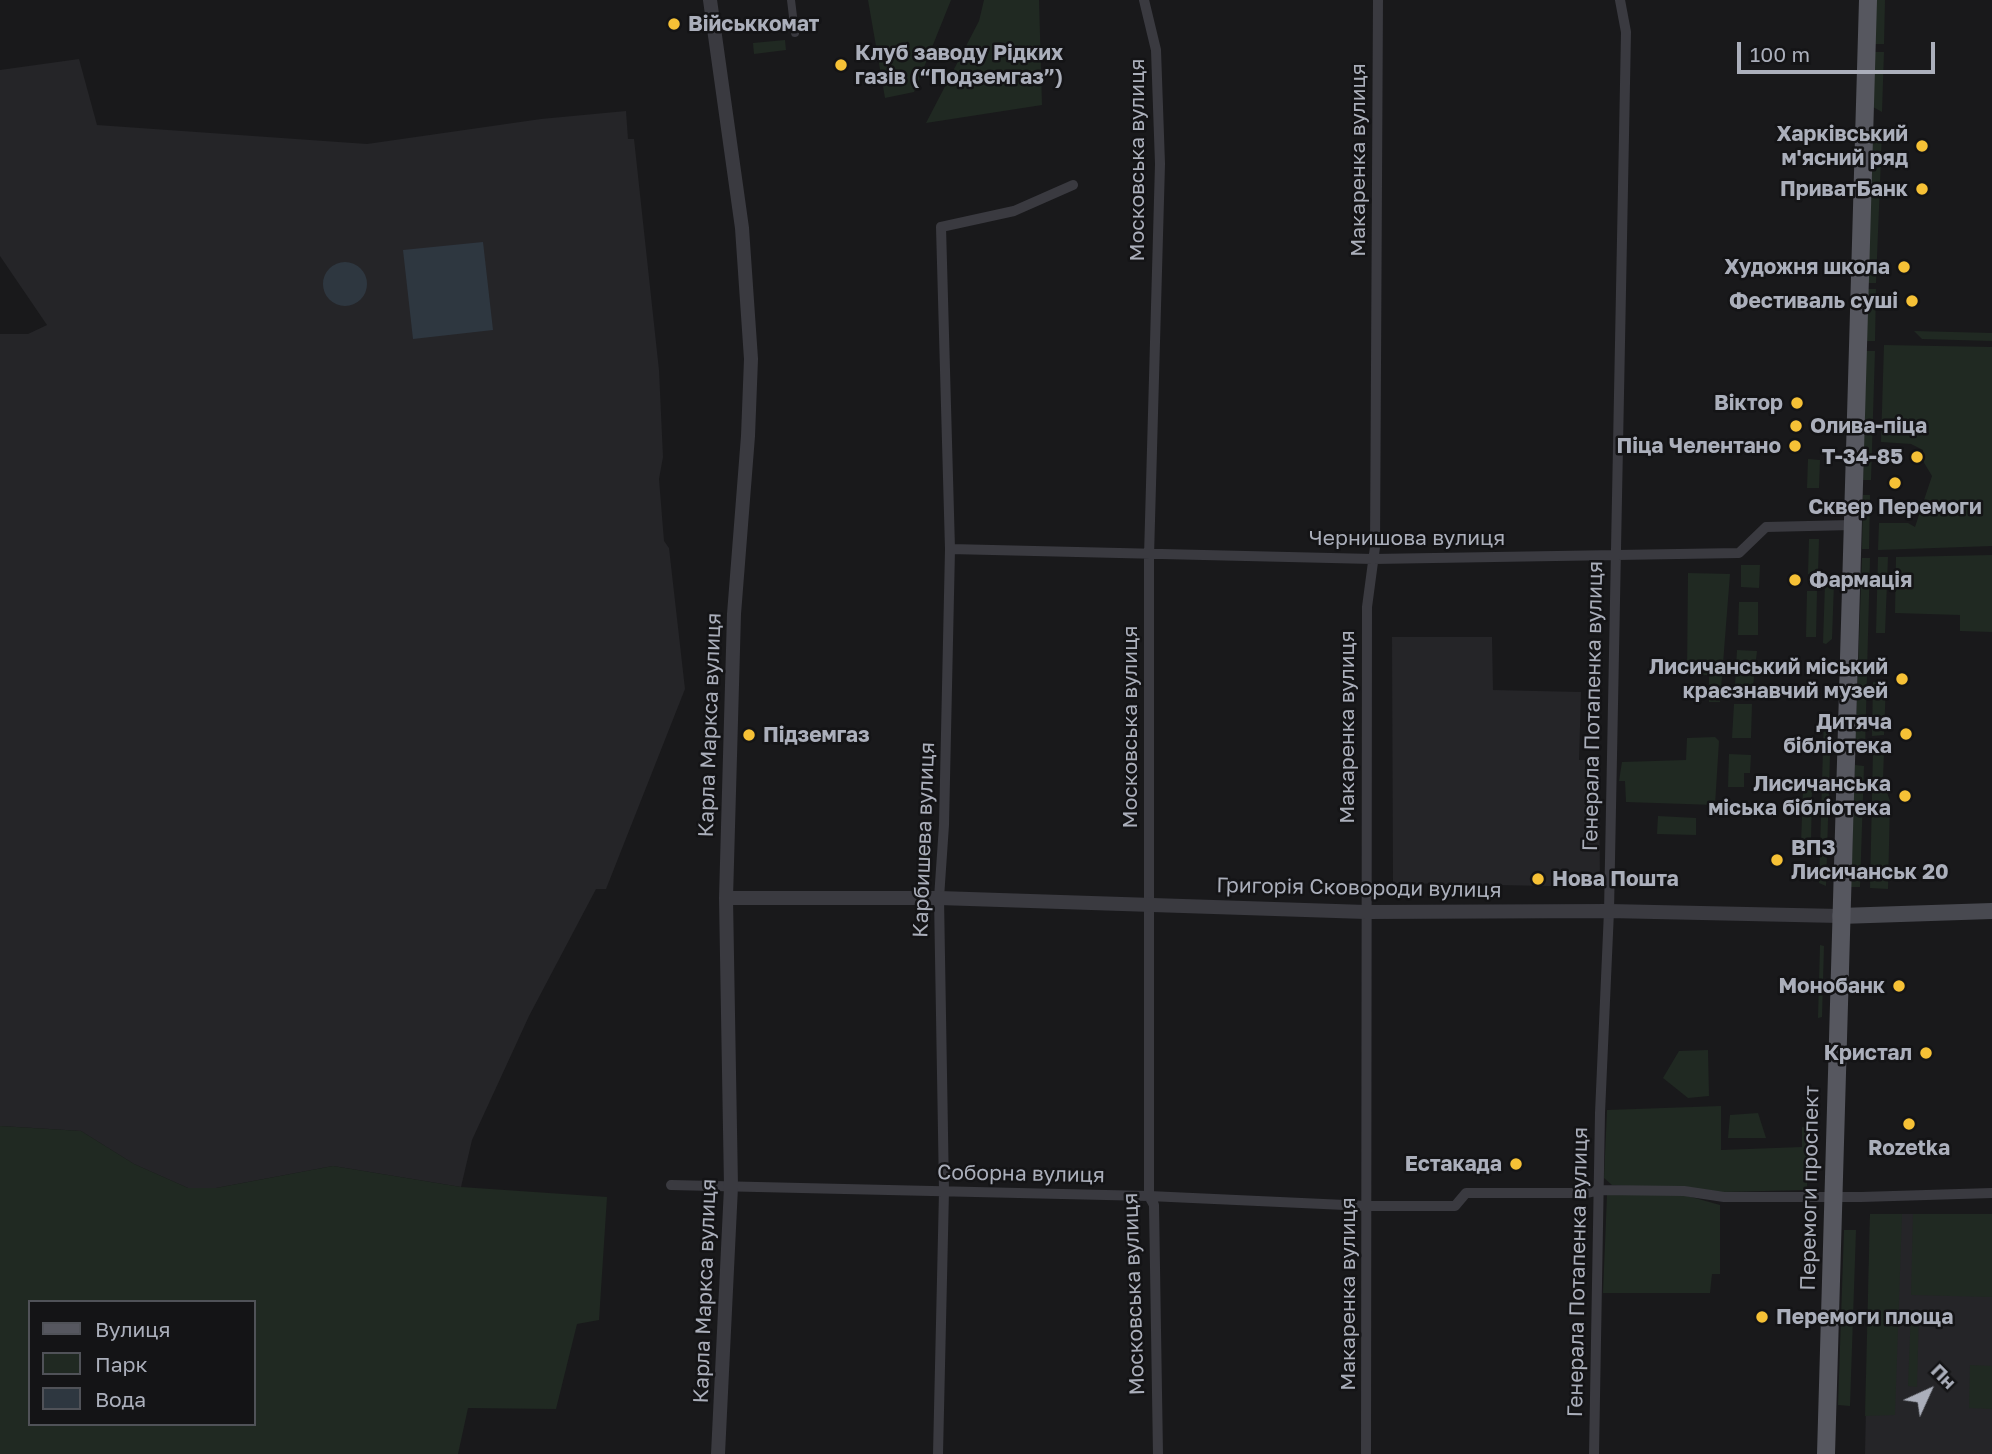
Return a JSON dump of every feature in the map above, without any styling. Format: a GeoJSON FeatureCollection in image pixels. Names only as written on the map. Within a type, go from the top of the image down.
{"type":"FeatureCollection","features":[{"type":"Feature","properties":{"kind":"main road","name":"Перемоги проспект"},"geometry":{"type":"LineString","coordinates":[[1826,1454],[1868,0]]}},
{"type":"Feature","properties":{"kind":"main road","name":"Григорія Сковороди вулиця"},"geometry":{"type":"LineString","coordinates":[[1840,916],[1992,911]]}},
{"type":"Feature","properties":{"kind":"street","name":"Карла Маркса вулиця"},"geometry":{"type":"LineString","coordinates":[[710,0],[743,228],[751,359],[748,436],[734,614],[726,898],[731,1187],[718,1454]]}},
{"type":"Feature","properties":{"kind":"street"},"geometry":{"type":"LineString","coordinates":[[791,0],[795,33]]}},
{"type":"Feature","properties":{"kind":"street","name":"Московська вулиця"},"geometry":{"type":"LineString","coordinates":[[1144,0],[1156,50],[1160,164],[1149,555],[1149,1196],[1154,1205],[1157,1454]]}},
{"type":"Feature","properties":{"kind":"street","name":"Макаренка вулиця"},"geometry":{"type":"LineString","coordinates":[[1366,1454],[1367,607],[1373,559],[1378,0]]}},
{"type":"Feature","properties":{"kind":"street","name":"Генерала Потапенка вулиця"},"geometry":{"type":"LineString","coordinates":[[1594,1454],[1609,911],[1626,32],[1620,0]]}},
{"type":"Feature","properties":{"kind":"street","name":"Карбишева вулиця"},"geometry":{"type":"LineString","coordinates":[[938,1454],[944,1191],[939,898],[944,824],[950,549],[941,227],[1014,211],[1073,185]]}},
{"type":"Feature","properties":{"kind":"street","name":"Чернишова вулиця"},"geometry":{"type":"LineString","coordinates":[[950,549],[1373,559],[1740,553],[1766,527],[1853,526]]}},
{"type":"Feature","properties":{"kind":"street","name":"Григорія Сковороди вулиця"},"geometry":{"type":"LineString","coordinates":[[726,898],[939,898],[1366,912],[1609,911],[1840,916]]}},
{"type":"Feature","properties":{"kind":"street","name":"Соборна вулиця"},"geometry":{"type":"LineString","coordinates":[[671,1185],[1149,1196],[1367,1206],[1455,1206],[1466,1193],[1586,1193],[1600,1190],[1684,1191],[1724,1197],[1992,1193]]}},
{"type":"Feature","properties":{"kind":"shaded area"},"geometry":{"type":"Polygon","coordinates":[[[79,59],[97,125],[367,144],[541,119],[626,111],[628,139],[634,139],[659,370],[663,457],[659,479],[664,541],[669,548],[685,689],[606,889],[596,889],[529,1016],[472,1140],[461,1187],[333,1166],[216,1188],[188,1188],[134,1164],[81,1131],[0,1126],[0,334],[28,334],[47,325],[0,256],[0,70],[79,59]]]}},
{"type":"Feature","properties":{"kind":"shaded area"},"geometry":{"type":"Polygon","coordinates":[[[1392,637],[1492,637],[1493,690],[1581,692],[1579,760],[1585,760],[1585,772],[1599,773],[1600,887],[1393,883],[1392,637]]]}},
{"type":"Feature","properties":{"kind":"shaded area"},"geometry":{"type":"Polygon","coordinates":[[[1870,1214],[1992,1214],[1992,1454],[1865,1454],[1870,1214]]]}},
{"type":"Feature","properties":{"kind":"green space"},"geometry":{"type":"Polygon","coordinates":[[[868,0],[951,0],[914,92],[885,98],[868,0]]]}},
{"type":"Feature","properties":{"kind":"green space"},"geometry":{"type":"Polygon","coordinates":[[[984,0],[1039,0],[1042,105],[926,123],[979,21],[984,0]]]}},
{"type":"Feature","properties":{"kind":"green space"},"geometry":{"type":"Polygon","coordinates":[[[1876,0],[1885,0],[1884,44],[1875,44],[1876,0]]]}},
{"type":"Feature","properties":{"kind":"green space"},"geometry":{"type":"Polygon","coordinates":[[[785,40],[786,50],[754,54],[753,43],[785,40]]]}},
{"type":"Feature","properties":{"kind":"green space"},"geometry":{"type":"Polygon","coordinates":[[[1874,52],[1884,52],[1882,112],[1873,107],[1874,52]]]}},
{"type":"Feature","properties":{"kind":"green space"},"geometry":{"type":"Polygon","coordinates":[[[1882,132],[1876,283],[1867,283],[1873,135],[1882,132]]]}},
{"type":"Feature","properties":{"kind":"green space"},"geometry":{"type":"Polygon","coordinates":[[[1867,289],[1876,289],[1875,341],[1866,341],[1867,289]]]}},
{"type":"Feature","properties":{"kind":"green space"},"geometry":{"type":"Polygon","coordinates":[[[1914,331],[1992,333],[1992,341],[1922,339],[1914,331]]]}},
{"type":"Feature","properties":{"kind":"green space"},"geometry":{"type":"Polygon","coordinates":[[[1884,345],[1992,347],[1992,546],[1878,550],[1879,523],[1908,523],[1915,527],[1932,476],[1923,461],[1923,450],[1911,444],[1881,442],[1884,345]]]}},
{"type":"Feature","properties":{"kind":"green space"},"geometry":{"type":"Polygon","coordinates":[[[1866,351],[1875,351],[1871,480],[1863,480],[1866,351]]]}},
{"type":"Feature","properties":{"kind":"green space"},"geometry":{"type":"Polygon","coordinates":[[[1808,459],[1820,460],[1819,488],[1807,488],[1808,459]]]}},
{"type":"Feature","properties":{"kind":"green space"},"geometry":{"type":"Polygon","coordinates":[[[1863,495],[1870,495],[1869,549],[1862,549],[1863,495]]]}},
{"type":"Feature","properties":{"kind":"green space"},"geometry":{"type":"Polygon","coordinates":[[[1809,539],[1819,539],[1818,574],[1808,574],[1809,539]]]}},
{"type":"Feature","properties":{"kind":"green space"},"geometry":{"type":"Polygon","coordinates":[[[1992,555],[1992,632],[1960,631],[1960,615],[1895,613],[1896,557],[1992,555]]]}},
{"type":"Feature","properties":{"kind":"green space"},"geometry":{"type":"Polygon","coordinates":[[[1878,557],[1888,557],[1885,633],[1876,633],[1878,557]]]}},
{"type":"Feature","properties":{"kind":"green space"},"geometry":{"type":"Polygon","coordinates":[[[1862,558],[1870,558],[1865,751],[1855,751],[1862,558]]]}},
{"type":"Feature","properties":{"kind":"green space"},"geometry":{"type":"Polygon","coordinates":[[[1741,565],[1760,565],[1759,588],[1741,587],[1741,565]]]}},
{"type":"Feature","properties":{"kind":"green space"},"geometry":{"type":"Polygon","coordinates":[[[1688,573],[1730,574],[1720,702],[1709,702],[1709,675],[1687,676],[1688,573]]]}},
{"type":"Feature","properties":{"kind":"green space"},"geometry":{"type":"Polygon","coordinates":[[[1825,583],[1834,583],[1832,639],[1826,644],[1823,643],[1825,583]]]}},
{"type":"Feature","properties":{"kind":"green space"},"geometry":{"type":"Polygon","coordinates":[[[1807,591],[1817,591],[1816,637],[1806,637],[1807,591]]]}},
{"type":"Feature","properties":{"kind":"green space"},"geometry":{"type":"Polygon","coordinates":[[[1739,602],[1758,602],[1758,635],[1738,635],[1739,602]]]}},
{"type":"Feature","properties":{"kind":"green space"},"geometry":{"type":"Polygon","coordinates":[[[1737,650],[1757,651],[1753,686],[1735,686],[1737,650]]]}},
{"type":"Feature","properties":{"kind":"green space"},"geometry":{"type":"Polygon","coordinates":[[[1873,682],[1886,683],[1884,735],[1872,736],[1873,682]]]}},
{"type":"Feature","properties":{"kind":"green space"},"geometry":{"type":"Polygon","coordinates":[[[1734,704],[1752,704],[1751,738],[1732,738],[1734,704]]]}},
{"type":"Feature","properties":{"kind":"green space"},"geometry":{"type":"Polygon","coordinates":[[[1824,715],[1831,722],[1826,886],[1819,883],[1824,715]]]}},
{"type":"Feature","properties":{"kind":"green space"},"geometry":{"type":"Polygon","coordinates":[[[1715,737],[1719,741],[1715,805],[1626,802],[1625,781],[1619,781],[1622,762],[1686,760],[1687,738],[1715,737]]]}},
{"type":"Feature","properties":{"kind":"green space"},"geometry":{"type":"Polygon","coordinates":[[[1873,750],[1884,750],[1883,781],[1890,801],[1888,889],[1870,888],[1873,750]]]}},
{"type":"Feature","properties":{"kind":"green space"},"geometry":{"type":"Polygon","coordinates":[[[1729,754],[1751,755],[1750,773],[1744,773],[1744,787],[1728,787],[1729,754]]]}},
{"type":"Feature","properties":{"kind":"green space"},"geometry":{"type":"Polygon","coordinates":[[[1855,765],[1864,766],[1860,887],[1851,887],[1855,765]]]}},
{"type":"Feature","properties":{"kind":"green space"},"geometry":{"type":"Polygon","coordinates":[[[1803,788],[1812,789],[1811,844],[1801,844],[1803,788]]]}},
{"type":"Feature","properties":{"kind":"green space"},"geometry":{"type":"Polygon","coordinates":[[[1658,816],[1696,818],[1696,835],[1657,834],[1658,816]]]}},
{"type":"Feature","properties":{"kind":"green space"},"geometry":{"type":"Polygon","coordinates":[[[1820,945],[1824,946],[1822,1017],[1818,1018],[1820,945]]]}},
{"type":"Feature","properties":{"kind":"green space"},"geometry":{"type":"Polygon","coordinates":[[[1708,1050],[1709,1096],[1688,1098],[1663,1078],[1679,1051],[1708,1050]]]}},
{"type":"Feature","properties":{"kind":"green space"},"geometry":{"type":"Polygon","coordinates":[[[1721,1106],[1721,1150],[1802,1147],[1802,1127],[1808,1128],[1807,1190],[1723,1192],[1612,1185],[1604,1178],[1607,1110],[1721,1106]]]}},
{"type":"Feature","properties":{"kind":"green space"},"geometry":{"type":"Polygon","coordinates":[[[1758,1113],[1766,1138],[1728,1138],[1730,1115],[1758,1113]]]}},
{"type":"Feature","properties":{"kind":"green space"},"geometry":{"type":"Polygon","coordinates":[[[0,1126],[81,1131],[134,1164],[188,1188],[216,1188],[333,1166],[461,1187],[607,1197],[599,1320],[577,1324],[556,1409],[468,1408],[458,1454],[0,1454],[0,1126]]]}},
{"type":"Feature","properties":{"kind":"green space"},"geometry":{"type":"Polygon","coordinates":[[[1607,1195],[1684,1195],[1720,1205],[1720,1274],[1712,1274],[1710,1293],[1603,1293],[1607,1195]]]}},
{"type":"Feature","properties":{"kind":"green space"},"geometry":{"type":"Polygon","coordinates":[[[1870,1214],[1902,1214],[1895,1415],[1865,1416],[1870,1214]]]}},
{"type":"Feature","properties":{"kind":"green space"},"geometry":{"type":"Polygon","coordinates":[[[1913,1214],[1992,1214],[1992,1297],[1911,1295],[1913,1214]]]}},
{"type":"Feature","properties":{"kind":"green space"},"geometry":{"type":"Polygon","coordinates":[[[1844,1230],[1856,1230],[1850,1406],[1838,1405],[1844,1230]]]}},
{"type":"Feature","properties":{"kind":"green space"},"geometry":{"type":"Polygon","coordinates":[[[1911,1310],[1919,1310],[1917,1387],[1908,1386],[1911,1310]]]}},
{"type":"Feature","properties":{"kind":"green space"},"geometry":{"type":"Polygon","coordinates":[[[1970,1365],[1992,1366],[1992,1409],[1969,1408],[1970,1365]]]}},
{"type":"Feature","properties":{"kind":"water"},"geometry":{"type":"Polygon","coordinates":[[[483,242],[493,330],[413,339],[403,250],[483,242]]]}},
{"type":"Feature","properties":{"kind":"water"},"geometry":{"type":"Polygon","coordinates":[[[345,262],[360,269],[367,284],[360,299],[345,306],[330,299],[323,284],[330,269],[345,262]]]}},
{"type":"Feature","properties":{"kind":"place","name":"Військкомат"},"geometry":{"type":"Point","coordinates":[674,24]}},
{"type":"Feature","properties":{"kind":"place","name":"Клуб заводу Рідких газів (“Подземгаз”)"},"geometry":{"type":"Point","coordinates":[841,65]}},
{"type":"Feature","properties":{"kind":"place","name":"Харківський м'ясний ряд"},"geometry":{"type":"Point","coordinates":[1922,146]}},
{"type":"Feature","properties":{"kind":"place","name":"ПриватБанк"},"geometry":{"type":"Point","coordinates":[1922,189]}},
{"type":"Feature","properties":{"kind":"place","name":"Художня школа"},"geometry":{"type":"Point","coordinates":[1904,267]}},
{"type":"Feature","properties":{"kind":"place","name":"Фестиваль суші"},"geometry":{"type":"Point","coordinates":[1912,301]}},
{"type":"Feature","properties":{"kind":"place","name":"Віктор"},"geometry":{"type":"Point","coordinates":[1797,403]}},
{"type":"Feature","properties":{"kind":"place","name":"Олива-піца"},"geometry":{"type":"Point","coordinates":[1796,426]}},
{"type":"Feature","properties":{"kind":"place","name":"Піца Челентано"},"geometry":{"type":"Point","coordinates":[1795,446]}},
{"type":"Feature","properties":{"kind":"place","name":"Т-34-85"},"geometry":{"type":"Point","coordinates":[1917,457]}},
{"type":"Feature","properties":{"kind":"place","name":"Сквер Перемоги"},"geometry":{"type":"Point","coordinates":[1895,483]}},
{"type":"Feature","properties":{"kind":"place","name":"Фармація"},"geometry":{"type":"Point","coordinates":[1795,580]}},
{"type":"Feature","properties":{"kind":"place","name":"Лисичанський міський краєзнавчий музей"},"geometry":{"type":"Point","coordinates":[1902,679]}},
{"type":"Feature","properties":{"kind":"place","name":"Дитяча бiблiотека"},"geometry":{"type":"Point","coordinates":[1906,734]}},
{"type":"Feature","properties":{"kind":"place","name":"Підземгаз"},"geometry":{"type":"Point","coordinates":[749,735]}},
{"type":"Feature","properties":{"kind":"place","name":"Лисичанська мiська бiблiотека"},"geometry":{"type":"Point","coordinates":[1905,796]}},
{"type":"Feature","properties":{"kind":"place","name":"ВПЗ Лисичанськ 20"},"geometry":{"type":"Point","coordinates":[1777,860]}},
{"type":"Feature","properties":{"kind":"place","name":"Нова Пошта"},"geometry":{"type":"Point","coordinates":[1538,879]}},
{"type":"Feature","properties":{"kind":"place","name":"Монобанк"},"geometry":{"type":"Point","coordinates":[1899,986]}},
{"type":"Feature","properties":{"kind":"place","name":"Кристал"},"geometry":{"type":"Point","coordinates":[1926,1053]}},
{"type":"Feature","properties":{"kind":"place","name":"Rozetka"},"geometry":{"type":"Point","coordinates":[1909,1124]}},
{"type":"Feature","properties":{"kind":"place","name":"Естакада"},"geometry":{"type":"Point","coordinates":[1516,1164]}},
{"type":"Feature","properties":{"kind":"place","name":"Перемоги площа"},"geometry":{"type":"Point","coordinates":[1762,1317]}}]}
